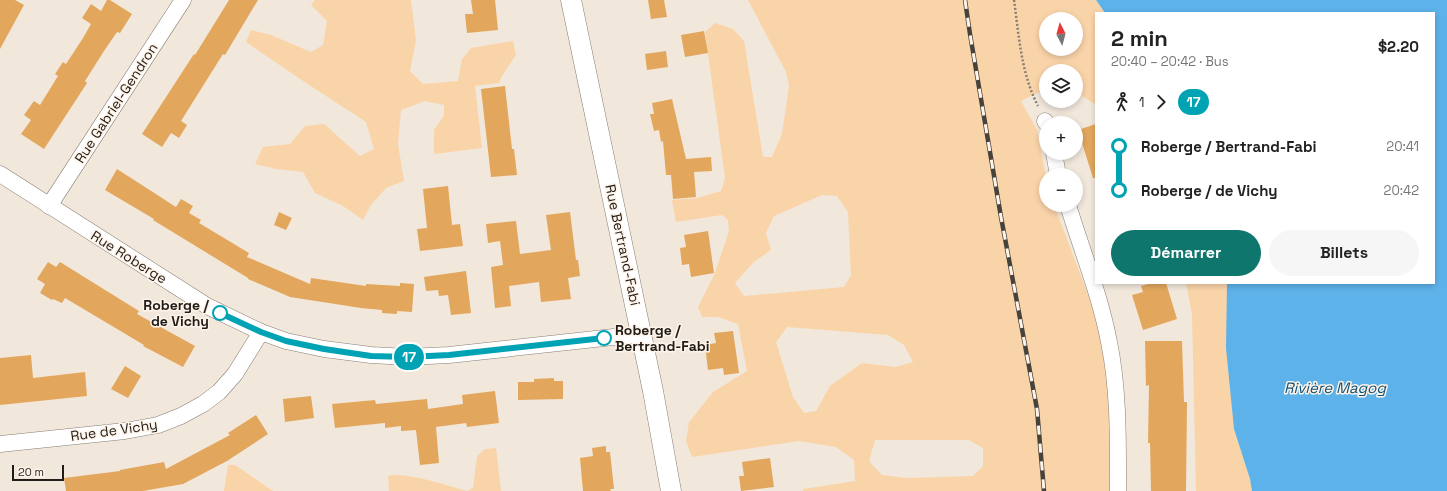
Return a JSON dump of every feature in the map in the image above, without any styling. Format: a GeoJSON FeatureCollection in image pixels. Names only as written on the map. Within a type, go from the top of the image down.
{"type":"FeatureCollection","features":[{"type":"Feature","properties":{"kind":"street","name":"Rue Gabriel-Gendron"},"geometry":{"type":"LineString","coordinates":[[49,206],[183,0]]}},
{"type":"Feature","properties":{"kind":"street","name":"Rue Bertrand-Fabi"},"geometry":{"type":"LineString","coordinates":[[571,0],[641,334],[671,491]]}},
{"type":"Feature","properties":{"kind":"street","name":"Rue Roberge"},"geometry":{"type":"LineString","coordinates":[[0,174],[207,306],[261,332],[286,341],[324,349],[371,356],[408,357],[449,355],[641,334]]}},
{"type":"Feature","properties":{"kind":"street"},"geometry":{"type":"LineString","coordinates":[[1070,212],[1101,306],[1110,343],[1117,407],[1118,491]]}},
{"type":"Feature","properties":{"kind":"street","name":"Rue de Vichy"},"geometry":{"type":"LineString","coordinates":[[0,444],[158,426],[203,404],[219,392],[235,374],[261,332]]}},
{"type":"Feature","properties":{"kind":"path"},"geometry":{"type":"LineString","coordinates":[[1014,0],[1022,60],[1031,92],[1043,116]]}},
{"type":"Feature","properties":{"kind":"shaded area"},"geometry":{"type":"Polygon","coordinates":[[[315,0],[411,0],[416,40],[410,71],[423,84],[458,81],[462,59],[471,48],[513,41],[516,55],[499,83],[475,86],[482,148],[434,154],[434,130],[444,115],[444,105],[425,101],[401,110],[398,144],[404,181],[386,188],[371,205],[363,220],[343,206],[315,193],[303,172],[276,169],[255,164],[263,147],[290,144],[305,126],[324,124],[360,156],[374,149],[366,122],[246,42],[251,30],[271,35],[311,52],[323,45],[327,21],[311,5],[315,0]]]}},
{"type":"Feature","properties":{"kind":"shaded area"},"geometry":{"type":"Polygon","coordinates":[[[748,0],[1096,0],[1104,12],[1095,12],[1095,104],[1083,97],[1083,64],[1039,64],[1039,92],[1021,101],[1037,130],[1039,140],[1039,160],[1043,160],[1044,168],[1039,168],[1039,212],[1057,212],[1092,305],[1104,353],[1111,405],[1110,491],[803,491],[803,489],[855,481],[854,460],[836,447],[799,441],[692,457],[686,441],[689,422],[713,392],[747,371],[738,324],[718,317],[702,317],[698,307],[715,273],[729,231],[728,220],[722,215],[676,222],[672,200],[697,198],[721,191],[725,178],[705,32],[715,23],[733,29],[744,41],[763,157],[772,157],[782,134],[789,86],[786,72],[748,0]],[[822,195],[774,216],[766,233],[771,250],[754,262],[735,283],[744,296],[844,287],[851,275],[848,212],[837,196],[822,195]],[[787,327],[776,342],[793,397],[804,413],[816,411],[830,386],[862,363],[895,367],[913,362],[904,345],[888,335],[787,327]],[[875,440],[869,461],[882,475],[907,478],[973,476],[983,466],[983,448],[969,440],[875,440]]]}},
{"type":"Feature","properties":{"kind":"shaded area"},"geometry":{"type":"Polygon","coordinates":[[[1186,284],[1227,284],[1234,429],[1250,479],[1252,491],[1196,491],[1192,314],[1186,284]]]}},
{"type":"Feature","properties":{"kind":"shaded area"},"geometry":{"type":"Polygon","coordinates":[[[496,448],[501,491],[467,491],[473,488],[477,456],[485,449],[496,448]]]}},
{"type":"Feature","properties":{"kind":"shaded area"},"geometry":{"type":"Polygon","coordinates":[[[228,465],[235,465],[273,491],[224,491],[228,465]]]}},
{"type":"Feature","properties":{"kind":"shaded area"},"geometry":{"type":"Polygon","coordinates":[[[395,475],[415,477],[467,491],[389,491],[388,476],[395,475]]]}},
{"type":"Feature","properties":{"kind":"water","name":"Rivière Magog"},"geometry":{"type":"Polygon","coordinates":[[[1096,0],[1447,0],[1447,491],[1252,491],[1250,479],[1234,429],[1226,348],[1227,284],[1435,284],[1435,12],[1104,12],[1096,0]]]}},
{"type":"Feature","properties":{"kind":"building"},"geometry":{"type":"Polygon","coordinates":[[[0,0],[15,0],[24,5],[0,49],[0,0]]]}},
{"type":"Feature","properties":{"kind":"building"},"geometry":{"type":"Polygon","coordinates":[[[107,0],[110,0],[132,14],[120,33],[117,32],[104,51],[85,81],[87,83],[44,149],[21,134],[31,120],[24,115],[34,101],[40,105],[58,76],[55,74],[63,62],[66,64],[83,38],[91,24],[82,18],[91,4],[101,11],[107,0]]]}},
{"type":"Feature","properties":{"kind":"building"},"geometry":{"type":"Polygon","coordinates":[[[229,0],[258,0],[225,55],[223,54],[181,121],[187,125],[179,138],[171,133],[162,147],[142,134],[194,54],[195,55],[229,0]]]}},
{"type":"Feature","properties":{"kind":"building"},"geometry":{"type":"Polygon","coordinates":[[[471,0],[495,0],[498,30],[467,33],[465,14],[473,14],[471,0]]]}},
{"type":"Feature","properties":{"kind":"building"},"geometry":{"type":"Polygon","coordinates":[[[648,0],[664,0],[667,17],[651,19],[648,0]]]}},
{"type":"Feature","properties":{"kind":"building"},"geometry":{"type":"Polygon","coordinates":[[[704,31],[708,53],[685,57],[681,35],[704,31]]]}},
{"type":"Feature","properties":{"kind":"building"},"geometry":{"type":"Polygon","coordinates":[[[666,51],[668,67],[647,70],[645,54],[666,51]]]}},
{"type":"Feature","properties":{"kind":"building"},"geometry":{"type":"Polygon","coordinates":[[[505,86],[512,149],[514,149],[517,175],[491,177],[481,89],[505,86]]]}},
{"type":"Feature","properties":{"kind":"building"},"geometry":{"type":"Polygon","coordinates":[[[672,99],[686,159],[711,157],[712,171],[694,172],[696,197],[673,199],[671,175],[666,175],[663,141],[661,142],[659,130],[654,131],[650,114],[654,114],[652,103],[672,99]]]}},
{"type":"Feature","properties":{"kind":"building"},"geometry":{"type":"Polygon","coordinates":[[[1095,124],[1095,178],[1093,178],[1083,146],[1083,128],[1095,124]]]}},
{"type":"Feature","properties":{"kind":"building"},"geometry":{"type":"Polygon","coordinates":[[[117,169],[176,207],[181,199],[193,206],[189,213],[201,220],[199,223],[249,253],[247,257],[310,284],[311,278],[366,286],[366,284],[400,286],[400,283],[414,284],[412,312],[397,311],[397,314],[382,313],[382,310],[290,297],[248,279],[153,220],[154,219],[105,190],[117,169]]]}},
{"type":"Feature","properties":{"kind":"building"},"geometry":{"type":"Polygon","coordinates":[[[448,186],[452,225],[460,224],[463,246],[420,251],[417,229],[427,228],[423,189],[448,186]]]}},
{"type":"Feature","properties":{"kind":"building"},"geometry":{"type":"Polygon","coordinates":[[[279,212],[292,218],[286,230],[274,225],[279,212]]]}},
{"type":"Feature","properties":{"kind":"building"},"geometry":{"type":"Polygon","coordinates":[[[570,212],[576,260],[578,260],[580,276],[568,278],[571,299],[541,302],[539,282],[509,286],[511,306],[495,308],[491,267],[503,265],[500,241],[488,243],[486,224],[516,221],[520,254],[551,250],[546,215],[570,212]]]}},
{"type":"Feature","properties":{"kind":"building"},"geometry":{"type":"Polygon","coordinates":[[[708,231],[714,273],[691,277],[689,264],[682,265],[680,248],[686,247],[684,235],[708,231]]]}},
{"type":"Feature","properties":{"kind":"building"},"geometry":{"type":"Polygon","coordinates":[[[48,262],[56,267],[60,262],[139,311],[137,314],[195,346],[183,367],[143,346],[144,345],[65,298],[62,303],[53,299],[52,300],[40,293],[45,284],[37,279],[48,262]]]}},
{"type":"Feature","properties":{"kind":"building"},"geometry":{"type":"Polygon","coordinates":[[[466,271],[471,313],[451,315],[448,295],[439,296],[438,290],[426,291],[424,277],[466,271]]]}},
{"type":"Feature","properties":{"kind":"building"},"geometry":{"type":"Polygon","coordinates":[[[1148,284],[1166,284],[1177,319],[1143,330],[1132,295],[1143,292],[1141,286],[1148,284]]]}},
{"type":"Feature","properties":{"kind":"building"},"geometry":{"type":"Polygon","coordinates":[[[733,331],[739,373],[724,375],[723,368],[708,370],[705,345],[716,343],[714,333],[733,331]]]}},
{"type":"Feature","properties":{"kind":"building"},"geometry":{"type":"Polygon","coordinates":[[[1145,341],[1182,341],[1184,402],[1187,402],[1186,491],[1151,491],[1150,443],[1148,443],[1149,385],[1146,386],[1145,341]]]}},
{"type":"Feature","properties":{"kind":"building"},"geometry":{"type":"Polygon","coordinates":[[[31,355],[33,378],[85,372],[87,396],[0,405],[0,358],[31,355]]]}},
{"type":"Feature","properties":{"kind":"building"},"geometry":{"type":"Polygon","coordinates":[[[125,366],[141,376],[128,398],[111,389],[125,366]]]}},
{"type":"Feature","properties":{"kind":"building"},"geometry":{"type":"Polygon","coordinates":[[[554,378],[554,381],[563,381],[563,399],[518,400],[518,382],[534,382],[534,379],[554,378]]]}},
{"type":"Feature","properties":{"kind":"building"},"geometry":{"type":"Polygon","coordinates":[[[495,391],[499,423],[467,427],[466,423],[436,427],[439,463],[420,465],[416,430],[401,431],[401,426],[385,428],[385,423],[335,428],[332,404],[375,400],[376,404],[427,399],[428,409],[463,404],[462,395],[495,391]]]}},
{"type":"Feature","properties":{"kind":"building"},"geometry":{"type":"Polygon","coordinates":[[[311,396],[314,418],[285,422],[283,399],[311,396]]]}},
{"type":"Feature","properties":{"kind":"building"},"geometry":{"type":"Polygon","coordinates":[[[256,415],[268,434],[227,461],[183,484],[143,491],[66,491],[64,478],[120,471],[164,462],[166,469],[230,435],[228,433],[256,415]]]}},
{"type":"Feature","properties":{"kind":"building"},"geometry":{"type":"Polygon","coordinates":[[[606,446],[606,452],[610,452],[614,489],[610,489],[611,491],[583,491],[580,458],[593,456],[592,448],[606,446]]]}},
{"type":"Feature","properties":{"kind":"building"},"geometry":{"type":"Polygon","coordinates":[[[770,458],[774,487],[741,491],[739,476],[744,476],[742,462],[770,458]]]}},
{"type":"Feature","properties":{"kind":"railway"},"geometry":{"type":"LineString","coordinates":[[965,0],[1001,217],[1037,409],[1044,491]]}},
{"type":"Feature","properties":{"kind":"bus line","name":"17"},"geometry":{"type":"LineString","coordinates":[[220,313],[261,332],[286,341],[324,349],[371,356],[408,357],[449,355],[604,338]]}},
{"type":"Feature","properties":{"kind":"place","name":"Roberge / de Vichy"},"geometry":{"type":"Point","coordinates":[220,313]}},
{"type":"Feature","properties":{"kind":"place","name":"Roberge / Bertrand-Fabi"},"geometry":{"type":"Point","coordinates":[604,338]}}]}
